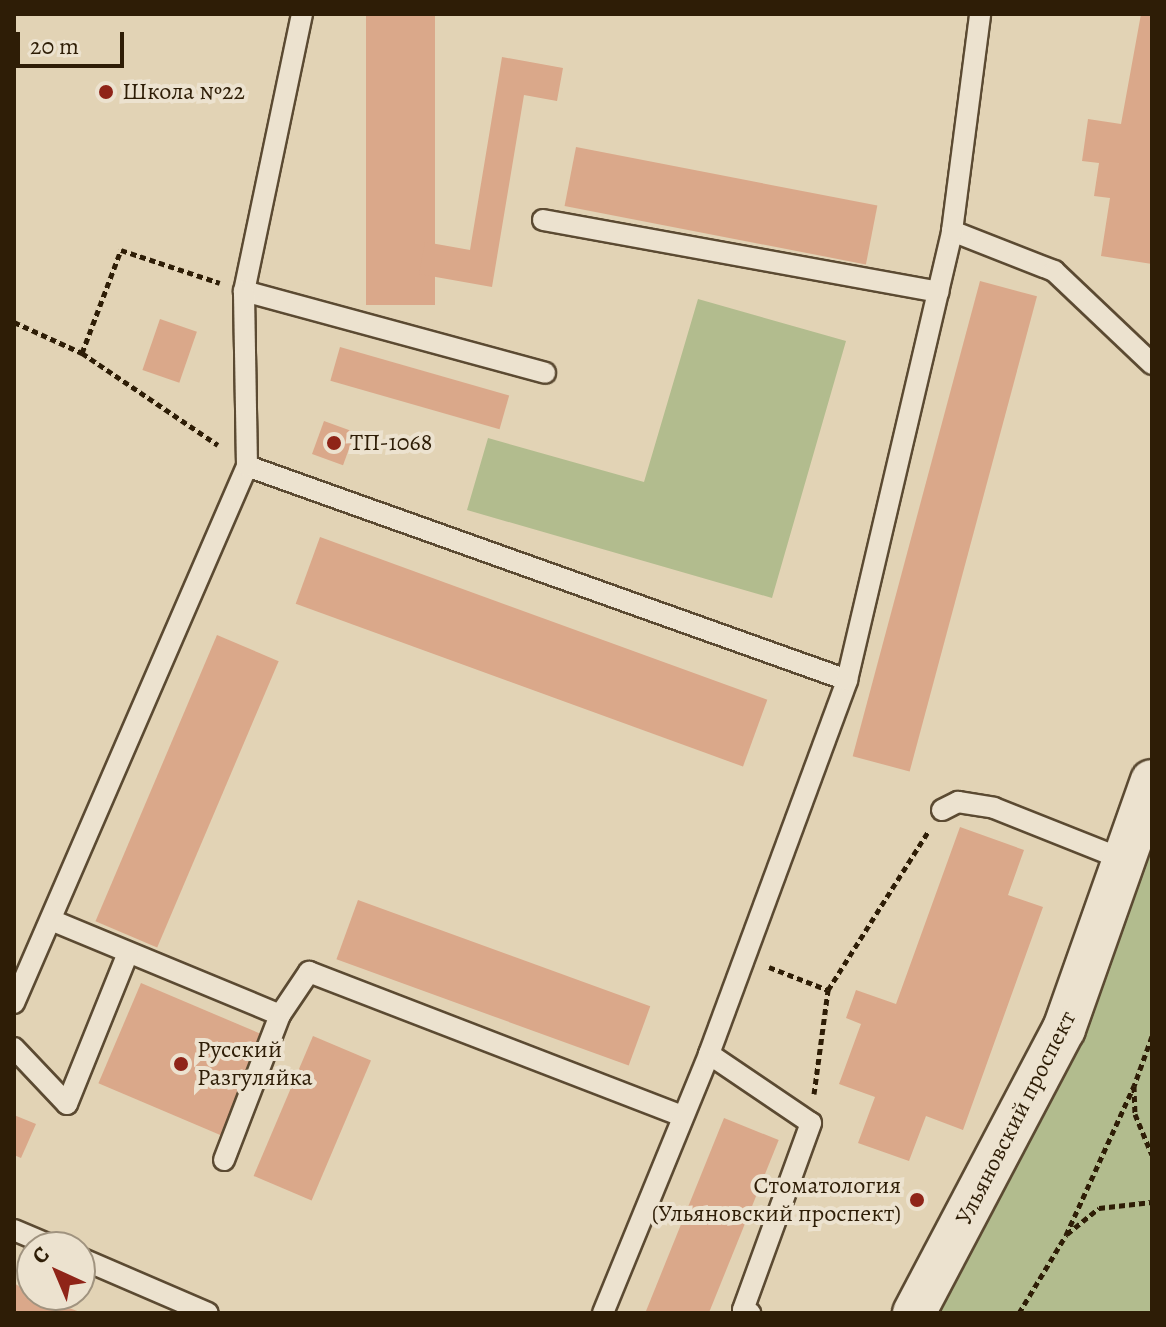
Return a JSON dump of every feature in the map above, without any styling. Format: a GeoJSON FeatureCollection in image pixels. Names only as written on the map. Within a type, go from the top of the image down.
{"type":"FeatureCollection","features":[{"type":"Feature","properties":{"kind":"street","name":"Ульяновский проспект"},"geometry":{"type":"LineString","coordinates":[[914,1313],[1064,1029],[1152,781]]}},
{"type":"Feature","properties":{"kind":"lane"},"geometry":{"type":"LineString","coordinates":[[14,1003],[247,466],[244,291],[302,14]]}},
{"type":"Feature","properties":{"kind":"lane"},"geometry":{"type":"LineString","coordinates":[[603,1313],[709,1054],[742,957],[847,680],[952,231],[980,14]]}},
{"type":"Feature","properties":{"kind":"lane"},"geometry":{"type":"LineString","coordinates":[[543,220],[938,292]]}},
{"type":"Feature","properties":{"kind":"lane"},"geometry":{"type":"LineString","coordinates":[[952,231],[1054,271],[1152,364]]}},
{"type":"Feature","properties":{"kind":"lane"},"geometry":{"type":"LineString","coordinates":[[244,291],[545,373]]}},
{"type":"Feature","properties":{"kind":"lane"},"geometry":{"type":"LineString","coordinates":[[247,466],[847,680]]}},
{"type":"Feature","properties":{"kind":"lane"},"geometry":{"type":"LineString","coordinates":[[942,810],[958,802],[994,808],[1125,860]]}},
{"type":"Feature","properties":{"kind":"lane"},"geometry":{"type":"LineString","coordinates":[[51,920],[280,1015]]}},
{"type":"Feature","properties":{"kind":"lane"},"geometry":{"type":"LineString","coordinates":[[14,1048],[67,1104],[128,953]]}},
{"type":"Feature","properties":{"kind":"lane"},"geometry":{"type":"LineString","coordinates":[[224,1160],[280,1015],[309,972],[682,1116]]}},
{"type":"Feature","properties":{"kind":"lane"},"geometry":{"type":"LineString","coordinates":[[709,1054],[811,1123],[743,1310],[750,1313]]}},
{"type":"Feature","properties":{"kind":"lane"},"geometry":{"type":"LineString","coordinates":[[96,1265],[208,1313]]}},
{"type":"Feature","properties":{"kind":"path"},"geometry":{"type":"LineString","coordinates":[[82,353],[121,250],[244,291]]}},
{"type":"Feature","properties":{"kind":"path"},"geometry":{"type":"LineString","coordinates":[[14,322],[82,353],[247,466]]}},
{"type":"Feature","properties":{"kind":"path"},"geometry":{"type":"LineString","coordinates":[[811,1123],[828,990],[942,810]]}},
{"type":"Feature","properties":{"kind":"path"},"geometry":{"type":"LineString","coordinates":[[742,957],[828,990]]}},
{"type":"Feature","properties":{"kind":"path"},"geometry":{"type":"LineString","coordinates":[[1019,1313],[1066,1235],[1134,1086],[1152,1036]]}},
{"type":"Feature","properties":{"kind":"path"},"geometry":{"type":"LineString","coordinates":[[1134,1086],[1135,1114],[1152,1155]]}},
{"type":"Feature","properties":{"kind":"path"},"geometry":{"type":"LineString","coordinates":[[1066,1235],[1099,1208],[1152,1202]]}},
{"type":"Feature","properties":{"kind":"green space"},"geometry":{"type":"Polygon","coordinates":[[[698,299],[846,341],[772,598],[467,510],[488,438],[644,482],[698,299]]]}},
{"type":"Feature","properties":{"kind":"green space"},"geometry":{"type":"Polygon","coordinates":[[[1152,781],[1152,1313],[914,1313],[1152,781]]]}},
{"type":"Feature","properties":{"kind":"building"},"geometry":{"type":"Polygon","coordinates":[[[366,14],[435,14],[435,305],[366,305],[366,14]]]}},
{"type":"Feature","properties":{"kind":"building"},"geometry":{"type":"Polygon","coordinates":[[[1141,14],[1152,14],[1152,264],[1101,256],[1110,198],[1094,196],[1099,163],[1082,161],[1088,119],[1121,124],[1141,14]]]}},
{"type":"Feature","properties":{"kind":"building"},"geometry":{"type":"Polygon","coordinates":[[[502,57],[563,68],[557,101],[524,95],[492,287],[419,274],[425,242],[470,250],[502,57]]]}},
{"type":"Feature","properties":{"kind":"building"},"geometry":{"type":"Polygon","coordinates":[[[576,147],[877,206],[866,264],[565,206],[576,147]]]}},
{"type":"Feature","properties":{"kind":"building"},"geometry":{"type":"Polygon","coordinates":[[[980,281],[1037,296],[910,772],[853,756],[980,281]]]}},
{"type":"Feature","properties":{"kind":"building"},"geometry":{"type":"Polygon","coordinates":[[[160,319],[197,332],[179,383],[142,370],[160,319]]]}},
{"type":"Feature","properties":{"kind":"building"},"geometry":{"type":"Polygon","coordinates":[[[340,347],[509,396],[500,429],[330,381],[340,347]]]}},
{"type":"Feature","properties":{"kind":"building","name":"ТП-1068"},"geometry":{"type":"Polygon","coordinates":[[[324,421],[355,432],[343,465],[312,454],[324,421]]]}},
{"type":"Feature","properties":{"kind":"building"},"geometry":{"type":"Polygon","coordinates":[[[320,537],[767,700],[743,767],[296,604],[320,537]]]}},
{"type":"Feature","properties":{"kind":"building"},"geometry":{"type":"Polygon","coordinates":[[[217,635],[279,661],[157,947],[95,921],[217,635]]]}},
{"type":"Feature","properties":{"kind":"building"},"geometry":{"type":"Polygon","coordinates":[[[960,827],[1024,850],[1008,895],[1043,907],[963,1130],[926,1116],[909,1161],[858,1143],[875,1097],[839,1084],[861,1024],[846,1018],[856,990],[896,1004],[960,827]]]}},
{"type":"Feature","properties":{"kind":"building"},"geometry":{"type":"Polygon","coordinates":[[[358,900],[650,1006],[629,1066],[336,959],[358,900]]]}},
{"type":"Feature","properties":{"kind":"building"},"geometry":{"type":"Polygon","coordinates":[[[141,983],[263,1035],[221,1135],[98,1083],[141,983]]]}},
{"type":"Feature","properties":{"kind":"building"},"geometry":{"type":"Polygon","coordinates":[[[313,1036],[371,1061],[312,1201],[254,1176],[313,1036]]]}},
{"type":"Feature","properties":{"kind":"building"},"geometry":{"type":"Polygon","coordinates":[[[14,1115],[36,1124],[21,1158],[14,1155],[14,1115]]]}},
{"type":"Feature","properties":{"kind":"building"},"geometry":{"type":"Polygon","coordinates":[[[724,1118],[779,1140],[709,1313],[645,1313],[724,1118]]]}},
{"type":"Feature","properties":{"kind":"building"},"geometry":{"type":"Polygon","coordinates":[[[14,1283],[16,1311],[83,1313],[14,1313],[14,1283]]]}},
{"type":"Feature","properties":{"kind":"place","name":"Школа №22"},"geometry":{"type":"Point","coordinates":[106,92]}},
{"type":"Feature","properties":{"kind":"place","name":"ТП-1068"},"geometry":{"type":"Point","coordinates":[334,443]}},
{"type":"Feature","properties":{"kind":"place","name":"Русский Разгуляйка"},"geometry":{"type":"Point","coordinates":[181,1064]}},
{"type":"Feature","properties":{"kind":"place","name":"Стоматология (Ульяновский проспект)"},"geometry":{"type":"Point","coordinates":[917,1200]}}]}
